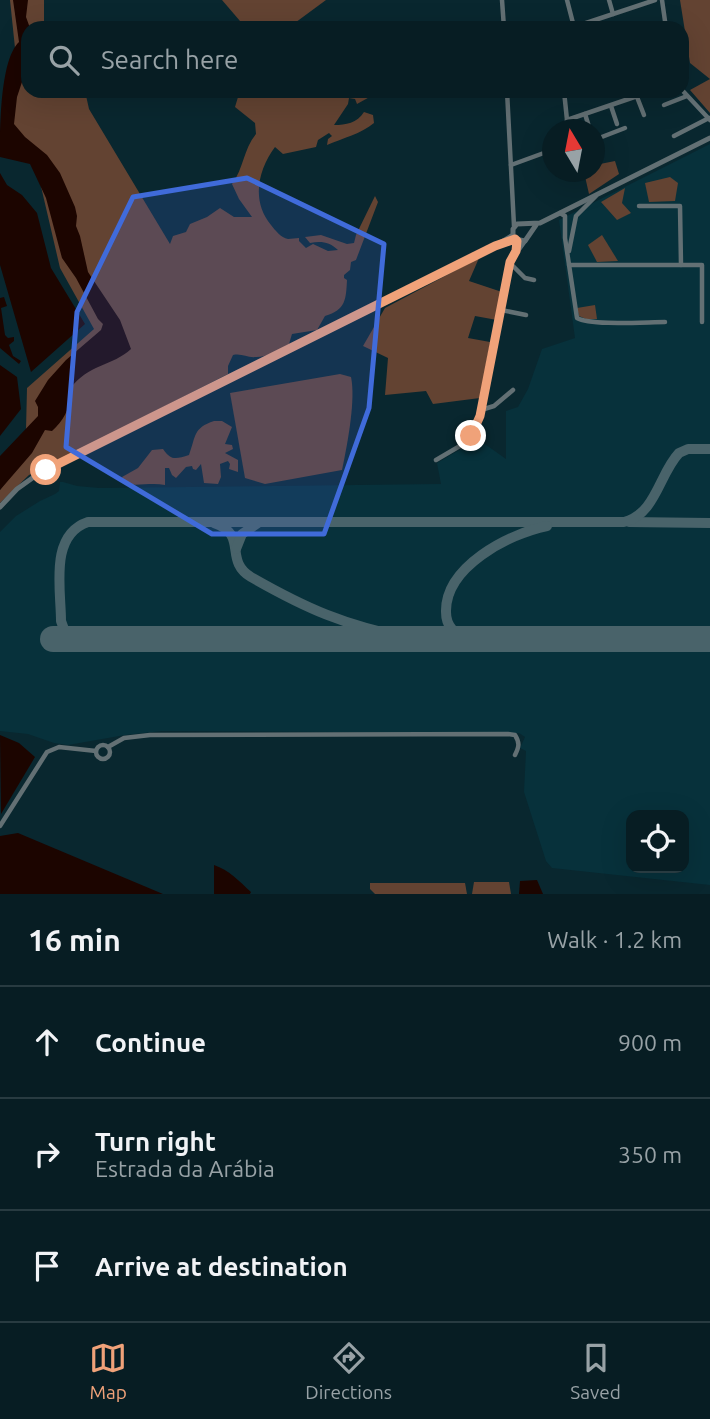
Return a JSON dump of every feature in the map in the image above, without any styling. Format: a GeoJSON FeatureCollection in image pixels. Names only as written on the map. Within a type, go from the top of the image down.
{"type":"FeatureCollection","features":[{"type":"Feature","properties":{"kind":"street"},"geometry":{"type":"LineString","coordinates":[[502,0],[504,21]]}},
{"type":"Feature","properties":{"kind":"street"},"geometry":{"type":"LineString","coordinates":[[567,0],[571,21]]}},
{"type":"Feature","properties":{"kind":"street"},"geometry":{"type":"LineString","coordinates":[[609,0],[613,15]]}},
{"type":"Feature","properties":{"kind":"street"},"geometry":{"type":"LineString","coordinates":[[592,21],[656,0]]}},
{"type":"Feature","properties":{"kind":"street"},"geometry":{"type":"LineString","coordinates":[[662,0],[665,21]]}},
{"type":"Feature","properties":{"kind":"street"},"geometry":{"type":"LineString","coordinates":[[507,98],[516,251]]}},
{"type":"Feature","properties":{"kind":"street"},"geometry":{"type":"LineString","coordinates":[[565,98],[567,119]]}},
{"type":"Feature","properties":{"kind":"street"},"geometry":{"type":"LineString","coordinates":[[570,119],[632,98]]}},
{"type":"Feature","properties":{"kind":"street"},"geometry":{"type":"LineString","coordinates":[[638,98],[644,115]]}},
{"type":"Feature","properties":{"kind":"street"},"geometry":{"type":"LineString","coordinates":[[664,105],[682,98]]}},
{"type":"Feature","properties":{"kind":"street"},"geometry":{"type":"LineString","coordinates":[[674,136],[709,119],[689,98]]}},
{"type":"Feature","properties":{"kind":"street"},"geometry":{"type":"LineString","coordinates":[[611,106],[618,124]]}},
{"type":"Feature","properties":{"kind":"street"},"geometry":{"type":"LineString","coordinates":[[585,114],[587,119]]}},
{"type":"Feature","properties":{"kind":"street"},"geometry":{"type":"LineString","coordinates":[[605,136],[625,128]]}},
{"type":"Feature","properties":{"kind":"street"},"geometry":{"type":"LineString","coordinates":[[514,227],[536,224],[710,138]]}},
{"type":"Feature","properties":{"kind":"street"},"geometry":{"type":"LineString","coordinates":[[511,165],[542,154]]}},
{"type":"Feature","properties":{"kind":"street"},"geometry":{"type":"LineString","coordinates":[[569,262],[574,219],[598,194]]}},
{"type":"Feature","properties":{"kind":"street"},"geometry":{"type":"LineString","coordinates":[[639,206],[680,206],[681,265]]}},
{"type":"Feature","properties":{"kind":"street"},"geometry":{"type":"LineString","coordinates":[[560,213],[565,216],[565,238],[575,310],[580,320],[598,323],[665,322]]}},
{"type":"Feature","properties":{"kind":"street"},"geometry":{"type":"LineString","coordinates":[[514,214],[531,233]]}},
{"type":"Feature","properties":{"kind":"street"},"geometry":{"type":"LineString","coordinates":[[436,460],[465,443],[475,430],[510,262],[536,224]]}},
{"type":"Feature","properties":{"kind":"street"},"geometry":{"type":"LineString","coordinates":[[0,507],[34,476],[495,246],[515,238],[525,241]]}},
{"type":"Feature","properties":{"kind":"street"},"geometry":{"type":"LineString","coordinates":[[510,262],[525,278],[534,280]]}},
{"type":"Feature","properties":{"kind":"street"},"geometry":{"type":"LineString","coordinates":[[569,262],[710,265]]}},
{"type":"Feature","properties":{"kind":"street"},"geometry":{"type":"LineString","coordinates":[[702,265],[702,322]]}},
{"type":"Feature","properties":{"kind":"street"},"geometry":{"type":"LineString","coordinates":[[501,310],[526,315]]}},
{"type":"Feature","properties":{"kind":"street"},"geometry":{"type":"LineString","coordinates":[[481,411],[494,406],[513,390]]}},
{"type":"Feature","properties":{"kind":"street"},"geometry":{"type":"LineString","coordinates":[[108,747],[118,740],[150,735],[508,734],[515,735],[518,739],[515,755]]}},
{"type":"Feature","properties":{"kind":"street"},"geometry":{"type":"LineString","coordinates":[[96,751],[101,745],[108,747]]}},
{"type":"Feature","properties":{"kind":"street"},"geometry":{"type":"LineString","coordinates":[[0,826],[47,752],[59,747],[96,751]]}},
{"type":"Feature","properties":{"kind":"street"},"geometry":{"type":"LineString","coordinates":[[96,751],[98,758],[105,760],[110,755],[108,747]]}},
{"type":"Feature","properties":{"kind":"highlighted area"},"geometry":{"type":"Polygon","coordinates":[[[247,178],[384,244],[369,408],[324,534],[212,534],[66,447],[77,312],[133,197],[247,178]]]}},
{"type":"Feature","properties":{"kind":"shaded area"},"geometry":{"type":"Polygon","coordinates":[[[10,0],[44,0],[44,21],[21,21],[21,98],[87,98],[89,109],[170,244],[173,236],[186,232],[190,224],[220,208],[234,217],[252,217],[232,184],[256,134],[255,123],[235,107],[238,98],[349,98],[334,125],[351,123],[364,112],[373,115],[374,123],[352,136],[327,145],[332,136],[329,133],[318,140],[316,147],[283,154],[275,147],[261,175],[259,196],[265,216],[281,235],[288,239],[299,238],[306,248],[313,244],[328,251],[338,250],[325,243],[310,243],[305,237],[321,235],[347,244],[354,243],[375,196],[378,202],[356,260],[351,262],[350,270],[344,275],[347,280],[344,303],[337,311],[325,316],[317,330],[292,334],[289,344],[265,356],[233,355],[228,374],[29,475],[0,503],[0,490],[26,430],[27,388],[94,329],[60,268],[36,165],[0,150],[15,48],[10,0]]]}},
{"type":"Feature","properties":{"kind":"shaded area"},"geometry":{"type":"Polygon","coordinates":[[[13,0],[28,0],[27,21],[21,21],[21,85],[14,124],[47,155],[60,173],[75,207],[76,226],[88,272],[120,320],[131,349],[77,381],[70,389],[68,407],[60,422],[52,431],[45,430],[32,453],[0,490],[0,456],[38,416],[35,401],[48,380],[66,360],[101,330],[103,324],[62,258],[46,198],[30,164],[0,157],[5,79],[8,63],[19,42],[13,0]]]}},
{"type":"Feature","properties":{"kind":"shaded area"},"geometry":{"type":"Polygon","coordinates":[[[222,0],[326,0],[298,21],[240,21],[222,0]]]}},
{"type":"Feature","properties":{"kind":"shaded area"},"geometry":{"type":"Polygon","coordinates":[[[680,0],[710,0],[710,79],[690,63],[689,21],[683,21],[680,0]]]}},
{"type":"Feature","properties":{"kind":"shaded area"},"geometry":{"type":"Polygon","coordinates":[[[710,79],[710,113],[690,90],[710,79]]]}},
{"type":"Feature","properties":{"kind":"shaded area"},"geometry":{"type":"Polygon","coordinates":[[[349,98],[368,98],[357,104],[355,99],[349,98]]]}},
{"type":"Feature","properties":{"kind":"shaded area"},"geometry":{"type":"Polygon","coordinates":[[[710,144],[710,885],[552,868],[546,861],[524,792],[526,751],[520,748],[525,737],[519,733],[162,731],[68,745],[28,734],[0,731],[0,532],[16,516],[59,491],[60,482],[99,488],[441,484],[437,463],[473,439],[506,459],[506,411],[518,407],[528,389],[542,349],[575,338],[559,220],[710,144]]]}},
{"type":"Feature","properties":{"kind":"shaded area"},"geometry":{"type":"Polygon","coordinates":[[[615,161],[619,174],[589,194],[586,182],[605,182],[605,163],[615,161]]]}},
{"type":"Feature","properties":{"kind":"shaded area"},"geometry":{"type":"Polygon","coordinates":[[[0,173],[7,185],[22,195],[37,213],[51,268],[85,324],[31,372],[0,265],[0,173]]]}},
{"type":"Feature","properties":{"kind":"shaded area"},"geometry":{"type":"Polygon","coordinates":[[[670,177],[678,183],[675,201],[649,202],[645,183],[670,177]]]}},
{"type":"Feature","properties":{"kind":"shaded area"},"geometry":{"type":"Polygon","coordinates":[[[625,188],[622,203],[631,213],[617,220],[601,202],[625,188]]]}},
{"type":"Feature","properties":{"kind":"shaded area"},"geometry":{"type":"Polygon","coordinates":[[[602,235],[618,261],[597,262],[588,245],[602,235]]]}},
{"type":"Feature","properties":{"kind":"shaded area"},"geometry":{"type":"Polygon","coordinates":[[[479,258],[469,281],[502,292],[497,320],[475,316],[468,338],[490,342],[480,398],[433,404],[426,391],[385,395],[388,358],[363,346],[385,308],[479,258]]]}},
{"type":"Feature","properties":{"kind":"shaded area"},"geometry":{"type":"Polygon","coordinates":[[[4,297],[7,306],[1,308],[5,335],[8,338],[14,337],[14,341],[9,345],[13,356],[21,361],[19,364],[0,348],[0,298],[4,297]]]}},
{"type":"Feature","properties":{"kind":"shaded area"},"geometry":{"type":"Polygon","coordinates":[[[595,305],[597,319],[579,316],[577,308],[595,305]]]}},
{"type":"Feature","properties":{"kind":"shaded area"},"geometry":{"type":"Polygon","coordinates":[[[0,365],[17,377],[21,409],[0,436],[0,365]]]}},
{"type":"Feature","properties":{"kind":"shaded area"},"geometry":{"type":"Polygon","coordinates":[[[340,374],[351,377],[352,387],[350,423],[342,470],[265,484],[245,478],[230,393],[340,374]]]}},
{"type":"Feature","properties":{"kind":"shaded area"},"geometry":{"type":"Polygon","coordinates":[[[214,421],[222,421],[232,427],[225,444],[232,445],[233,449],[225,453],[238,460],[238,472],[229,469],[228,461],[220,464],[221,477],[218,484],[204,483],[201,464],[196,470],[192,466],[186,467],[176,478],[169,468],[165,468],[165,485],[124,483],[122,477],[138,468],[152,450],[163,449],[174,458],[189,455],[199,430],[214,421]]]}},
{"type":"Feature","properties":{"kind":"shaded area"},"geometry":{"type":"Polygon","coordinates":[[[0,735],[19,743],[35,757],[1,814],[0,735]]]}},
{"type":"Feature","properties":{"kind":"shaded area"},"geometry":{"type":"Polygon","coordinates":[[[18,833],[163,894],[0,894],[0,836],[18,833]]]}},
{"type":"Feature","properties":{"kind":"shaded area"},"geometry":{"type":"Polygon","coordinates":[[[214,865],[234,876],[250,894],[214,894],[214,865]]]}},
{"type":"Feature","properties":{"kind":"shaded area"},"geometry":{"type":"Polygon","coordinates":[[[537,880],[543,894],[519,894],[520,881],[537,880]]]}},
{"type":"Feature","properties":{"kind":"shaded area"},"geometry":{"type":"Polygon","coordinates":[[[474,882],[509,882],[511,894],[472,894],[474,882]]]}},
{"type":"Feature","properties":{"kind":"shaded area"},"geometry":{"type":"Polygon","coordinates":[[[370,883],[465,883],[467,894],[375,894],[370,889],[370,883]]]}},
{"type":"Feature","properties":{"kind":"taxiway"},"geometry":{"type":"LineString","coordinates":[[76,639],[65,632],[61,621],[60,564],[67,538],[88,522],[624,522],[643,511],[679,453],[688,449],[710,449]]}},
{"type":"Feature","properties":{"kind":"taxiway"},"geometry":{"type":"LineString","coordinates":[[629,522],[710,523]]}},
{"type":"Feature","properties":{"kind":"taxiway"},"geometry":{"type":"LineString","coordinates":[[214,523],[231,534],[238,563],[251,577],[326,615],[408,638]]}},
{"type":"Feature","properties":{"kind":"taxiway"},"geometry":{"type":"LineString","coordinates":[[236,549],[242,534],[258,523]]}},
{"type":"Feature","properties":{"kind":"taxiway"},"geometry":{"type":"LineString","coordinates":[[469,639],[452,630],[446,617],[448,596],[456,581],[467,567],[498,545],[515,536],[547,526]]}},
{"type":"Feature","properties":{"kind":"runway"},"geometry":{"type":"LineString","coordinates":[[53,639],[710,639]]}},
{"type":"Feature","properties":{"kind":"route"},"geometry":{"type":"LineString","coordinates":[[46,470],[495,246],[515,239],[517,248],[510,262],[480,416],[471,436]]}}]}
